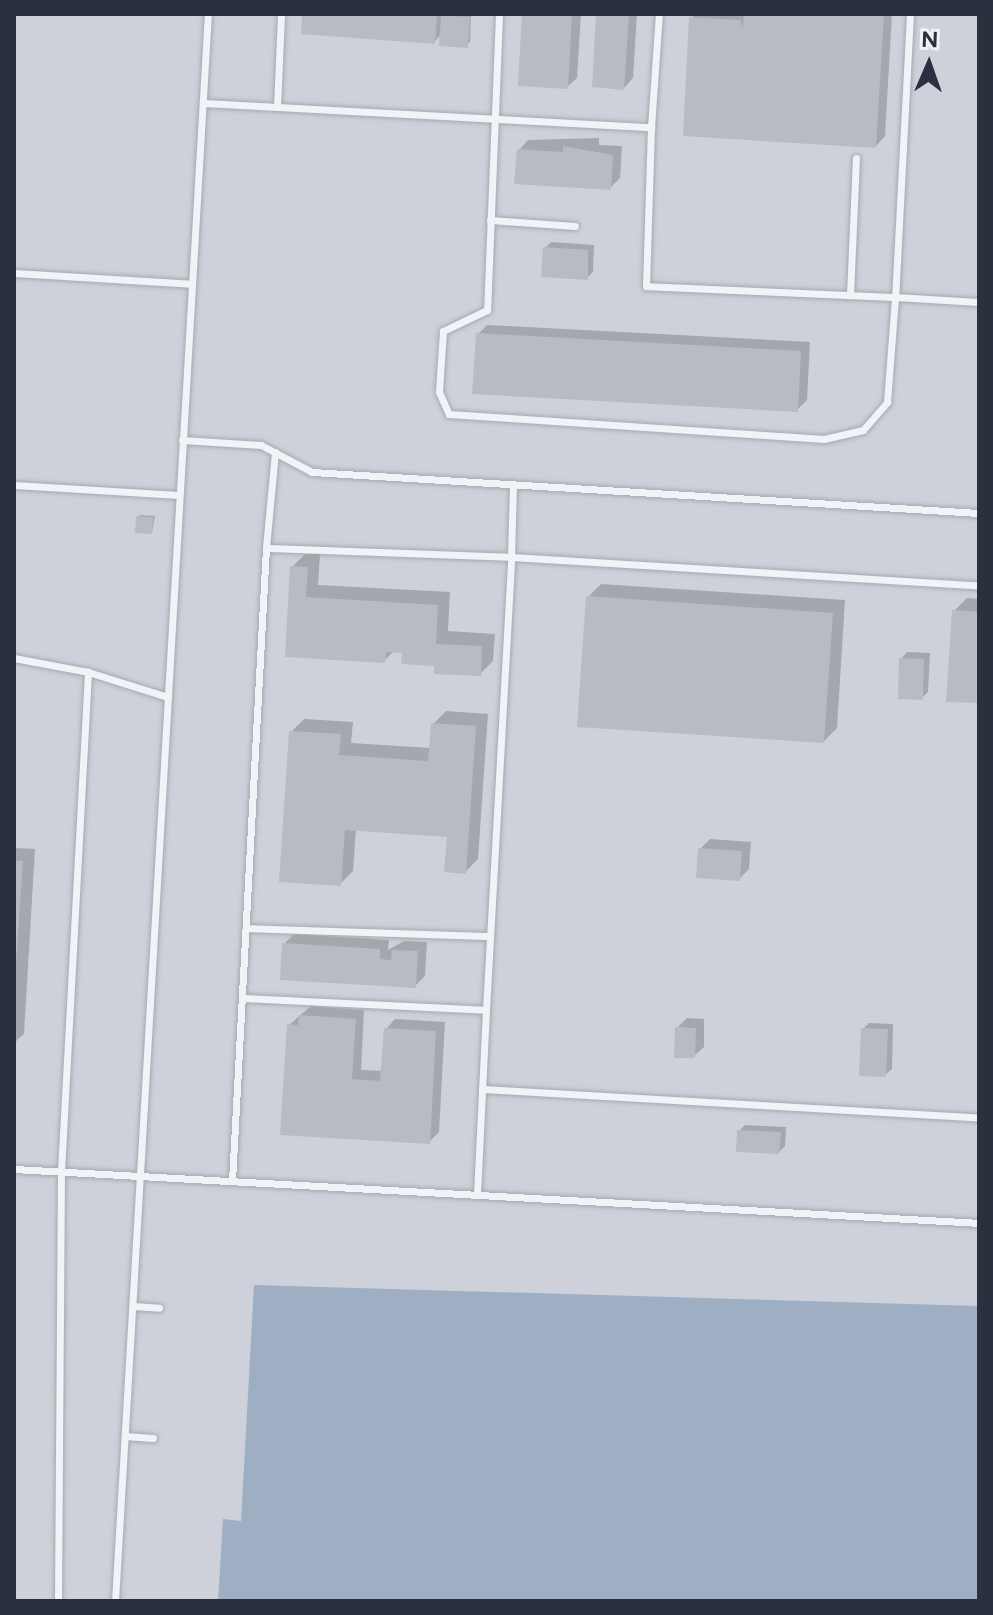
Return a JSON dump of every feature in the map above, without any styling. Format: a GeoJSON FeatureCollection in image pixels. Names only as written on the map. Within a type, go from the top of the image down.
{"type":"FeatureCollection","features":[{"type":"Feature","properties":{"kind":"lane"},"geometry":{"type":"LineString","coordinates":[[115,1601],[208,14]]}},
{"type":"Feature","properties":{"kind":"lane"},"geometry":{"type":"LineString","coordinates":[[277,107],[281,14]]}},
{"type":"Feature","properties":{"kind":"lane"},"geometry":{"type":"LineString","coordinates":[[499,14],[487,310],[443,331],[439,392],[443,407],[457,417],[843,437],[871,424],[887,402],[910,14]]}},
{"type":"Feature","properties":{"kind":"lane"},"geometry":{"type":"LineString","coordinates":[[659,14],[651,127],[646,286],[979,302]]}},
{"type":"Feature","properties":{"kind":"lane"},"geometry":{"type":"LineString","coordinates":[[203,103],[651,127]]}},
{"type":"Feature","properties":{"kind":"lane"},"geometry":{"type":"LineString","coordinates":[[850,295],[856,158]]}},
{"type":"Feature","properties":{"kind":"lane"},"geometry":{"type":"LineString","coordinates":[[490,220],[575,226]]}},
{"type":"Feature","properties":{"kind":"lane"},"geometry":{"type":"LineString","coordinates":[[14,273],[192,284]]}},
{"type":"Feature","properties":{"kind":"lane"},"geometry":{"type":"LineString","coordinates":[[182,440],[261,445],[312,472],[979,513]]}},
{"type":"Feature","properties":{"kind":"lane"},"geometry":{"type":"LineString","coordinates":[[232,1181],[266,548],[275,452]]}},
{"type":"Feature","properties":{"kind":"lane"},"geometry":{"type":"LineString","coordinates":[[477,1195],[513,484]]}},
{"type":"Feature","properties":{"kind":"lane"},"geometry":{"type":"LineString","coordinates":[[14,485],[179,495]]}},
{"type":"Feature","properties":{"kind":"lane"},"geometry":{"type":"LineString","coordinates":[[266,548],[511,557],[979,586]]}},
{"type":"Feature","properties":{"kind":"lane"},"geometry":{"type":"LineString","coordinates":[[14,658],[88,672],[168,697]]}},
{"type":"Feature","properties":{"kind":"lane"},"geometry":{"type":"LineString","coordinates":[[58,1601],[61,1171],[88,672]]}},
{"type":"Feature","properties":{"kind":"lane"},"geometry":{"type":"LineString","coordinates":[[246,928],[490,936]]}},
{"type":"Feature","properties":{"kind":"lane"},"geometry":{"type":"LineString","coordinates":[[242,998],[486,1010]]}},
{"type":"Feature","properties":{"kind":"lane"},"geometry":{"type":"LineString","coordinates":[[482,1089],[979,1118]]}},
{"type":"Feature","properties":{"kind":"lane"},"geometry":{"type":"LineString","coordinates":[[14,1169],[979,1223]]}},
{"type":"Feature","properties":{"kind":"lane"},"geometry":{"type":"LineString","coordinates":[[133,1306],[159,1308]]}},
{"type":"Feature","properties":{"kind":"lane"},"geometry":{"type":"LineString","coordinates":[[125,1436],[153,1438]]}},
{"type":"Feature","properties":{"kind":"shaded area"},"geometry":{"type":"Polygon","coordinates":[[[14,14],[979,14],[979,1601],[14,1601],[14,14]]]}},
{"type":"Feature","properties":{"kind":"water"},"geometry":{"type":"Polygon","coordinates":[[[254,1285],[979,1306],[979,1601],[218,1601],[223,1519],[241,1521],[254,1285]]]}},
{"type":"Feature","properties":{"kind":"building"},"geometry":{"type":"Polygon","coordinates":[[[302,14],[437,14],[435,44],[301,34],[302,14]]]}},
{"type":"Feature","properties":{"kind":"building"},"geometry":{"type":"Polygon","coordinates":[[[522,14],[572,14],[568,89],[518,86],[522,14]]]}},
{"type":"Feature","properties":{"kind":"building"},"geometry":{"type":"Polygon","coordinates":[[[596,14],[629,14],[624,90],[592,87],[596,14]]]}},
{"type":"Feature","properties":{"kind":"building"},"geometry":{"type":"Polygon","coordinates":[[[744,14],[884,14],[876,148],[683,136],[689,17],[740,20],[743,27],[744,14]]]}},
{"type":"Feature","properties":{"kind":"building"},"geometry":{"type":"Polygon","coordinates":[[[441,15],[470,17],[468,48],[439,46],[441,15]]]}},
{"type":"Feature","properties":{"kind":"building"},"geometry":{"type":"Polygon","coordinates":[[[563,146],[613,155],[611,190],[514,184],[517,149],[563,152],[563,146]]]}},
{"type":"Feature","properties":{"kind":"building"},"geometry":{"type":"Polygon","coordinates":[[[543,247],[588,250],[588,280],[541,277],[543,247]]]}},
{"type":"Feature","properties":{"kind":"building"},"geometry":{"type":"Polygon","coordinates":[[[476,333],[801,351],[798,412],[472,394],[476,333]]]}},
{"type":"Feature","properties":{"kind":"building"},"geometry":{"type":"Polygon","coordinates":[[[136,516],[153,517],[152,534],[135,533],[136,516]]]}},
{"type":"Feature","properties":{"kind":"building"},"geometry":{"type":"Polygon","coordinates":[[[290,566],[308,567],[306,597],[438,605],[436,644],[482,646],[481,676],[434,674],[434,666],[401,664],[402,653],[386,652],[385,663],[285,657],[290,566]]]}},
{"type":"Feature","properties":{"kind":"building"},"geometry":{"type":"Polygon","coordinates":[[[586,596],[833,613],[824,743],[577,727],[586,596]]]}},
{"type":"Feature","properties":{"kind":"building"},"geometry":{"type":"Polygon","coordinates":[[[952,610],[979,612],[979,703],[946,702],[952,610]]]}},
{"type":"Feature","properties":{"kind":"building"},"geometry":{"type":"Polygon","coordinates":[[[899,658],[924,659],[923,700],[898,699],[899,658]]]}},
{"type":"Feature","properties":{"kind":"building"},"geometry":{"type":"Polygon","coordinates":[[[431,723],[476,726],[466,874],[444,872],[447,837],[345,830],[341,886],[279,882],[289,731],[341,734],[339,755],[428,761],[431,723]]]}},
{"type":"Feature","properties":{"kind":"building"},"geometry":{"type":"Polygon","coordinates":[[[698,848],[742,851],[740,881],[696,878],[698,848]]]}},
{"type":"Feature","properties":{"kind":"building"},"geometry":{"type":"Polygon","coordinates":[[[14,861],[23,861],[16,964],[14,964],[14,861]]]}},
{"type":"Feature","properties":{"kind":"building"},"geometry":{"type":"Polygon","coordinates":[[[282,943],[380,949],[380,959],[391,960],[392,950],[418,951],[416,988],[280,980],[282,943]]]}},
{"type":"Feature","properties":{"kind":"building"},"geometry":{"type":"Polygon","coordinates":[[[299,1015],[356,1019],[352,1079],[380,1081],[384,1028],[436,1031],[430,1144],[280,1135],[287,1024],[298,1025],[299,1015]]]}},
{"type":"Feature","properties":{"kind":"building"},"geometry":{"type":"Polygon","coordinates":[[[675,1027],[696,1028],[695,1058],[674,1058],[675,1027]]]}},
{"type":"Feature","properties":{"kind":"building"},"geometry":{"type":"Polygon","coordinates":[[[861,1028],[888,1029],[886,1077],[859,1076],[861,1028]]]}},
{"type":"Feature","properties":{"kind":"building"},"geometry":{"type":"Polygon","coordinates":[[[737,1130],[781,1132],[779,1154],[736,1152],[737,1130]]]}}]}
